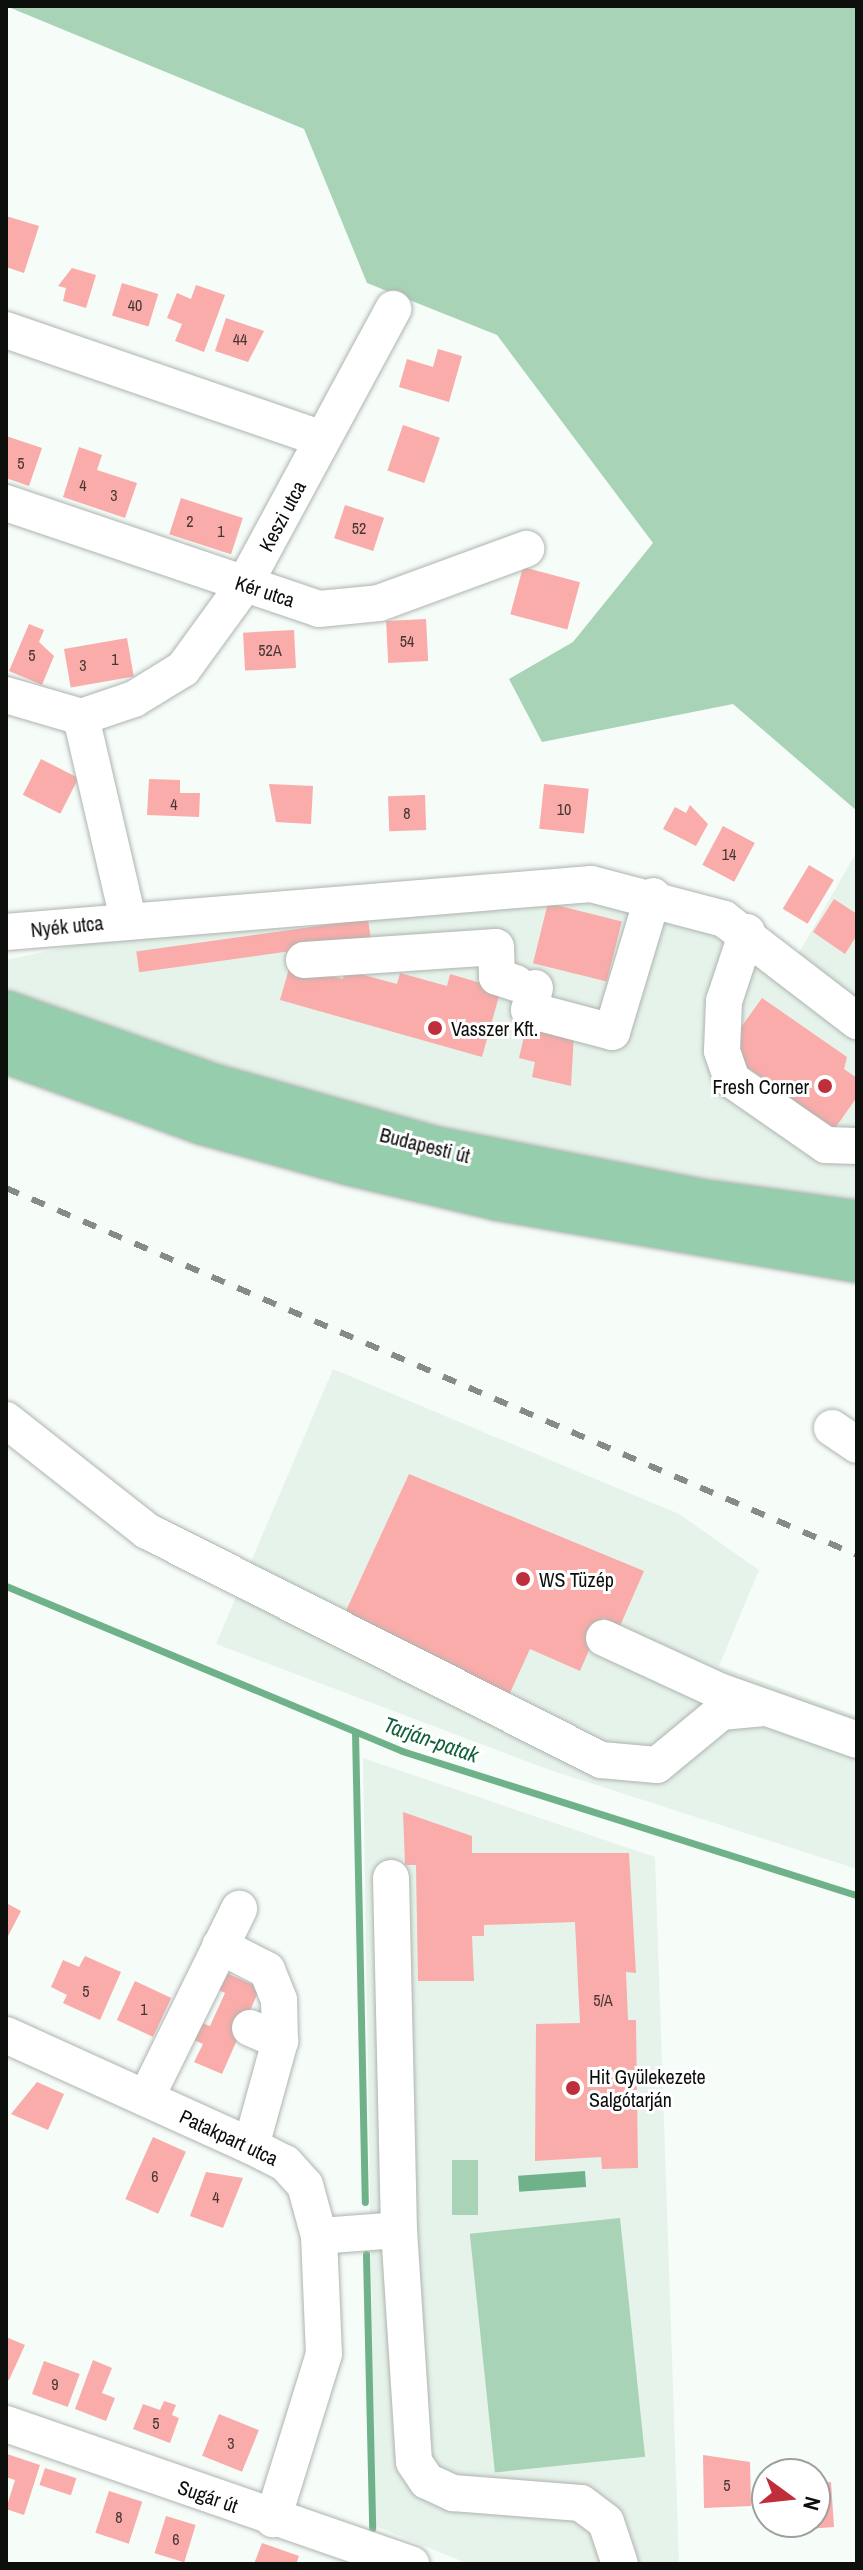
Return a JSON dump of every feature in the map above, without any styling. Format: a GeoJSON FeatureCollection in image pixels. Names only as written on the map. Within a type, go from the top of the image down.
{"type":"FeatureCollection","features":[{"type":"Feature","properties":{"kind":"main road","name":"Budapesti út"},"geometry":{"type":"LineString","coordinates":[[6,1013],[216,1087],[431,1148],[698,1201],[857,1223]]}},
{"type":"Feature","properties":{"kind":"main road","name":"Budapesti út"},"geometry":{"type":"LineString","coordinates":[[6,1051],[202,1122],[346,1162],[511,1201],[857,1260]]}},
{"type":"Feature","properties":{"kind":"street","name":"Keszi utca"},"geometry":{"type":"LineString","coordinates":[[81,717],[134,699],[183,669],[244,585],[393,309]]}},
{"type":"Feature","properties":{"kind":"street"},"geometry":{"type":"LineString","coordinates":[[6,330],[322,439]]}},
{"type":"Feature","properties":{"kind":"street","name":"Kér utca"},"geometry":{"type":"LineString","coordinates":[[6,503],[319,609],[379,603],[526,549]]}},
{"type":"Feature","properties":{"kind":"street"},"geometry":{"type":"LineString","coordinates":[[6,695],[81,717],[128,919],[550,883],[653,896],[747,932],[857,1021]]}},
{"type":"Feature","properties":{"kind":"street"},"geometry":{"type":"LineString","coordinates":[[304,960],[496,947],[497,977],[526,985],[529,1010],[612,1032],[653,896]]}},
{"type":"Feature","properties":{"kind":"street"},"geometry":{"type":"LineString","coordinates":[[396,897],[403,954]]}},
{"type":"Feature","properties":{"kind":"street","name":"Nyék utca"},"geometry":{"type":"LineString","coordinates":[[6,932],[128,919]]}},
{"type":"Feature","properties":{"kind":"street"},"geometry":{"type":"LineString","coordinates":[[747,932],[724,1001],[722,1051],[732,1080],[826,1145],[857,1146]]}},
{"type":"Feature","properties":{"kind":"street"},"geometry":{"type":"LineString","coordinates":[[6,1420],[147,1531],[601,1760],[657,1765],[721,1712],[764,1708]]}},
{"type":"Feature","properties":{"kind":"street"},"geometry":{"type":"LineString","coordinates":[[604,1638],[764,1708],[857,1740]]}},
{"type":"Feature","properties":{"kind":"street"},"geometry":{"type":"LineString","coordinates":[[391,1878],[399,2230],[408,2439],[419,2473],[453,2493],[581,2503],[606,2522],[620,2564]]}},
{"type":"Feature","properties":{"kind":"street"},"geometry":{"type":"LineString","coordinates":[[146,2098],[239,1909]]}},
{"type":"Feature","properties":{"kind":"street"},"geometry":{"type":"LineString","coordinates":[[220,1946],[267,1970],[279,2000],[265,2034],[251,2146]]}},
{"type":"Feature","properties":{"kind":"street","name":"Patakpart utca"},"geometry":{"type":"LineString","coordinates":[[6,2035],[251,2146],[299,2176],[319,2236],[321,2374],[273,2519]]}},
{"type":"Feature","properties":{"kind":"street"},"geometry":{"type":"LineString","coordinates":[[319,2236],[399,2230]]}},
{"type":"Feature","properties":{"kind":"street","name":"Sugár út"},"geometry":{"type":"LineString","coordinates":[[6,2424],[404,2562]]}},
{"type":"Feature","properties":{"kind":"shaded area"},"geometry":{"type":"Polygon","coordinates":[[[6,6],[857,6],[857,811],[733,704],[542,742],[509,679],[573,642],[653,543],[497,335],[367,283],[304,129],[6,6]]]}},
{"type":"Feature","properties":{"kind":"shaded area"},"geometry":{"type":"Polygon","coordinates":[[[857,851],[857,1204],[507,1146],[335,1103],[6,990],[6,960],[130,934],[548,892],[703,921],[786,976],[857,851]]]}},
{"type":"Feature","properties":{"kind":"shaded area"},"geometry":{"type":"Polygon","coordinates":[[[333,1369],[679,1514],[759,1570],[719,1666],[857,1716],[857,1869],[547,1769],[216,1644],[333,1369]]]}},
{"type":"Feature","properties":{"kind":"shaded area"},"geometry":{"type":"Polygon","coordinates":[[[363,1758],[655,1857],[679,2564],[469,2564],[375,2526],[363,1758]]]}},
{"type":"Feature","properties":{"kind":"shaded area"},"geometry":{"type":"Polygon","coordinates":[[[452,2160],[478,2160],[478,2215],[452,2215],[452,2160]]]}},
{"type":"Feature","properties":{"kind":"shaded area"},"geometry":{"type":"Polygon","coordinates":[[[585,2171],[586,2187],[519,2192],[518,2176],[585,2171]]]}},
{"type":"Feature","properties":{"kind":"shaded area"},"geometry":{"type":"Polygon","coordinates":[[[620,2218],[645,2457],[495,2472],[470,2234],[620,2218]]]}},
{"type":"Feature","properties":{"kind":"building"},"geometry":{"type":"Polygon","coordinates":[[[6,216],[39,226],[24,273],[6,267],[6,216]]]}},
{"type":"Feature","properties":{"kind":"building"},"geometry":{"type":"Polygon","coordinates":[[[72,268],[96,275],[86,308],[63,301],[66,288],[58,286],[72,268]]]}},
{"type":"Feature","properties":{"kind":"building"},"geometry":{"type":"Polygon","coordinates":[[[122,283],[158,294],[148,327],[112,316],[122,283]]]}},
{"type":"Feature","properties":{"kind":"building"},"geometry":{"type":"Polygon","coordinates":[[[196,285],[225,295],[204,352],[175,341],[182,324],[167,318],[177,293],[191,299],[196,285]]]}},
{"type":"Feature","properties":{"kind":"building"},"geometry":{"type":"Polygon","coordinates":[[[226,318],[264,331],[248,362],[215,351],[226,318]]]}},
{"type":"Feature","properties":{"kind":"building"},"geometry":{"type":"Polygon","coordinates":[[[438,349],[462,356],[449,402],[399,387],[407,359],[433,367],[438,349]]]}},
{"type":"Feature","properties":{"kind":"building"},"geometry":{"type":"Polygon","coordinates":[[[403,425],[440,438],[424,483],[387,470],[403,425]]]}},
{"type":"Feature","properties":{"kind":"building"},"geometry":{"type":"Polygon","coordinates":[[[6,436],[42,448],[29,486],[6,478],[6,436]]]}},
{"type":"Feature","properties":{"kind":"building"},"geometry":{"type":"Polygon","coordinates":[[[79,447],[102,455],[97,470],[137,483],[125,518],[63,497],[79,447]]]}},
{"type":"Feature","properties":{"kind":"building"},"geometry":{"type":"Polygon","coordinates":[[[181,498],[243,518],[231,554],[169,534],[181,498]]]}},
{"type":"Feature","properties":{"kind":"building"},"geometry":{"type":"Polygon","coordinates":[[[345,505],[384,518],[373,551],[334,538],[345,505]]]}},
{"type":"Feature","properties":{"kind":"building"},"geometry":{"type":"Polygon","coordinates":[[[523,567],[580,582],[567,630],[510,614],[523,567]]]}},
{"type":"Feature","properties":{"kind":"building"},"geometry":{"type":"Polygon","coordinates":[[[426,619],[428,661],[388,663],[386,621],[426,619]]]}},
{"type":"Feature","properties":{"kind":"building"},"geometry":{"type":"Polygon","coordinates":[[[29,624],[44,630],[39,642],[54,656],[42,685],[9,671],[29,624]]]}},
{"type":"Feature","properties":{"kind":"building"},"geometry":{"type":"Polygon","coordinates":[[[294,630],[296,668],[245,671],[243,633],[294,630]]]}},
{"type":"Feature","properties":{"kind":"building"},"geometry":{"type":"Polygon","coordinates":[[[127,638],[134,676],[71,688],[64,649],[127,638]]]}},
{"type":"Feature","properties":{"kind":"building"},"geometry":{"type":"Polygon","coordinates":[[[41,759],[78,778],[60,814],[23,795],[41,759]]]}},
{"type":"Feature","properties":{"kind":"building"},"geometry":{"type":"Polygon","coordinates":[[[149,779],[180,780],[180,793],[200,793],[199,817],[147,815],[149,779]]]}},
{"type":"Feature","properties":{"kind":"building"},"geometry":{"type":"Polygon","coordinates":[[[269,784],[313,786],[311,824],[276,822],[269,784]]]}},
{"type":"Feature","properties":{"kind":"building"},"geometry":{"type":"Polygon","coordinates":[[[544,784],[589,789],[584,833],[539,829],[544,784]]]}},
{"type":"Feature","properties":{"kind":"building"},"geometry":{"type":"Polygon","coordinates":[[[425,795],[426,830],[389,831],[388,796],[425,795]]]}},
{"type":"Feature","properties":{"kind":"building"},"geometry":{"type":"Polygon","coordinates":[[[690,805],[708,824],[696,846],[663,829],[675,807],[686,813],[690,805]]]}},
{"type":"Feature","properties":{"kind":"building"},"geometry":{"type":"Polygon","coordinates":[[[723,826],[755,843],[734,882],[702,865],[723,826]]]}},
{"type":"Feature","properties":{"kind":"building"},"geometry":{"type":"Polygon","coordinates":[[[809,865],[834,880],[808,924],[783,909],[809,865]]]}},
{"type":"Feature","properties":{"kind":"building"},"geometry":{"type":"Polygon","coordinates":[[[834,899],[857,914],[857,935],[845,954],[813,932],[834,899]]]}},
{"type":"Feature","properties":{"kind":"building"},"geometry":{"type":"Polygon","coordinates":[[[548,903],[622,921],[607,982],[533,963],[548,903]]]}},
{"type":"Feature","properties":{"kind":"building"},"geometry":{"type":"Polygon","coordinates":[[[368,919],[371,940],[139,972],[136,952],[368,919]]]}},
{"type":"Feature","properties":{"kind":"building","name":"Vasszer Kft."},"geometry":{"type":"Polygon","coordinates":[[[290,965],[343,979],[345,970],[397,984],[400,973],[447,986],[450,974],[501,989],[482,1057],[280,1000],[290,965]]]}},
{"type":"Feature","properties":{"kind":"building"},"geometry":{"type":"Polygon","coordinates":[[[762,998],[847,1057],[844,1069],[857,1078],[857,1097],[826,1141],[787,1113],[795,1101],[724,1051],[762,998]]]}},
{"type":"Feature","properties":{"kind":"building"},"geometry":{"type":"Polygon","coordinates":[[[527,1023],[574,1034],[571,1086],[532,1077],[535,1062],[519,1058],[527,1023]]]}},
{"type":"Feature","properties":{"kind":"building"},"geometry":{"type":"Polygon","coordinates":[[[409,1474],[644,1571],[620,1626],[603,1618],[580,1671],[530,1649],[509,1695],[344,1615],[409,1474]]]}},
{"type":"Feature","properties":{"kind":"building"},"geometry":{"type":"Polygon","coordinates":[[[403,1812],[472,1836],[472,1853],[629,1853],[636,1973],[626,1972],[628,2020],[636,2020],[638,2168],[602,2169],[601,2157],[535,2161],[536,2024],[580,2023],[575,1922],[484,1925],[484,1936],[472,1936],[474,1981],[418,1981],[416,1865],[405,1865],[403,1812]]]}},
{"type":"Feature","properties":{"kind":"building"},"geometry":{"type":"Polygon","coordinates":[[[6,1903],[21,1911],[6,1940],[6,1903]]]}},
{"type":"Feature","properties":{"kind":"building"},"geometry":{"type":"Polygon","coordinates":[[[85,1956],[121,1972],[100,2020],[63,2003],[67,1995],[51,1987],[63,1960],[79,1967],[85,1956]]]}},
{"type":"Feature","properties":{"kind":"building"},"geometry":{"type":"Polygon","coordinates":[[[220,1970],[260,1988],[222,2074],[194,2062],[203,2044],[189,2038],[197,2021],[210,2026],[225,1993],[212,1987],[220,1970]]]}},
{"type":"Feature","properties":{"kind":"building"},"geometry":{"type":"Polygon","coordinates":[[[135,1981],[171,1998],[153,2037],[117,2020],[135,1981]]]}},
{"type":"Feature","properties":{"kind":"building"},"geometry":{"type":"Polygon","coordinates":[[[37,2082],[64,2094],[48,2130],[11,2114],[37,2082]]]}},
{"type":"Feature","properties":{"kind":"building"},"geometry":{"type":"Polygon","coordinates":[[[153,2137],[186,2152],[158,2214],[125,2199],[153,2137]]]}},
{"type":"Feature","properties":{"kind":"building"},"geometry":{"type":"Polygon","coordinates":[[[206,2172],[243,2178],[223,2228],[190,2216],[206,2172]]]}},
{"type":"Feature","properties":{"kind":"building"},"geometry":{"type":"Polygon","coordinates":[[[6,2337],[25,2345],[9,2380],[6,2379],[6,2337]]]}},
{"type":"Feature","properties":{"kind":"building"},"geometry":{"type":"Polygon","coordinates":[[[93,2360],[112,2368],[102,2393],[115,2398],[106,2421],[75,2409],[93,2360]]]}},
{"type":"Feature","properties":{"kind":"building"},"geometry":{"type":"Polygon","coordinates":[[[44,2361],[80,2374],[68,2407],[32,2394],[44,2361]]]}},
{"type":"Feature","properties":{"kind":"building"},"geometry":{"type":"Polygon","coordinates":[[[164,2401],[176,2405],[172,2415],[179,2418],[170,2443],[133,2429],[143,2404],[160,2410],[164,2401]]]}},
{"type":"Feature","properties":{"kind":"building"},"geometry":{"type":"Polygon","coordinates":[[[219,2414],[259,2430],[242,2472],[202,2456],[219,2414]]]}},
{"type":"Feature","properties":{"kind":"building"},"geometry":{"type":"Polygon","coordinates":[[[7,2454],[40,2465],[24,2515],[6,2509],[15,2480],[6,2477],[7,2454]]]}},
{"type":"Feature","properties":{"kind":"building"},"geometry":{"type":"Polygon","coordinates":[[[703,2455],[750,2462],[751,2506],[704,2508],[703,2455]]]}},
{"type":"Feature","properties":{"kind":"building"},"geometry":{"type":"Polygon","coordinates":[[[45,2468],[76,2478],[71,2495],[39,2485],[45,2468]]]}},
{"type":"Feature","properties":{"kind":"building"},"geometry":{"type":"Polygon","coordinates":[[[831,2482],[834,2527],[831,2527],[831,2482]]]}},
{"type":"Feature","properties":{"kind":"building"},"geometry":{"type":"Polygon","coordinates":[[[109,2491],[142,2502],[129,2544],[95,2533],[109,2491]]]}},
{"type":"Feature","properties":{"kind":"building"},"geometry":{"type":"Polygon","coordinates":[[[166,2516],[196,2525],[184,2562],[155,2553],[166,2516]]]}},
{"type":"Feature","properties":{"kind":"building"},"geometry":{"type":"Polygon","coordinates":[[[262,2543],[299,2556],[296,2564],[254,2564],[262,2543]]]}},
{"type":"Feature","properties":{"kind":"waterway","name":"Tarján-patak"},"geometry":{"type":"LineString","coordinates":[[6,1586],[402,1751],[857,1895]]}},
{"type":"Feature","properties":{"kind":"waterway"},"geometry":{"type":"LineString","coordinates":[[355,1732],[365,2202]]}},
{"type":"Feature","properties":{"kind":"waterway"},"geometry":{"type":"LineString","coordinates":[[366,2254],[372,2528]]}},
{"type":"Feature","properties":{"kind":"railway"},"geometry":{"type":"LineString","coordinates":[[6,1188],[857,1555]]}},
{"type":"Feature","properties":{"kind":"place","name":"Vasszer Kft."},"geometry":{"type":"Point","coordinates":[435,1028]}},
{"type":"Feature","properties":{"kind":"place","name":"Fresh Corner"},"geometry":{"type":"Point","coordinates":[825,1086]}},
{"type":"Feature","properties":{"kind":"place","name":"WS Tüzép"},"geometry":{"type":"Point","coordinates":[523,1579]}},
{"type":"Feature","properties":{"kind":"place","name":"Hit Gyülekezete Salgótarján"},"geometry":{"type":"Point","coordinates":[573,2088]}}]}
